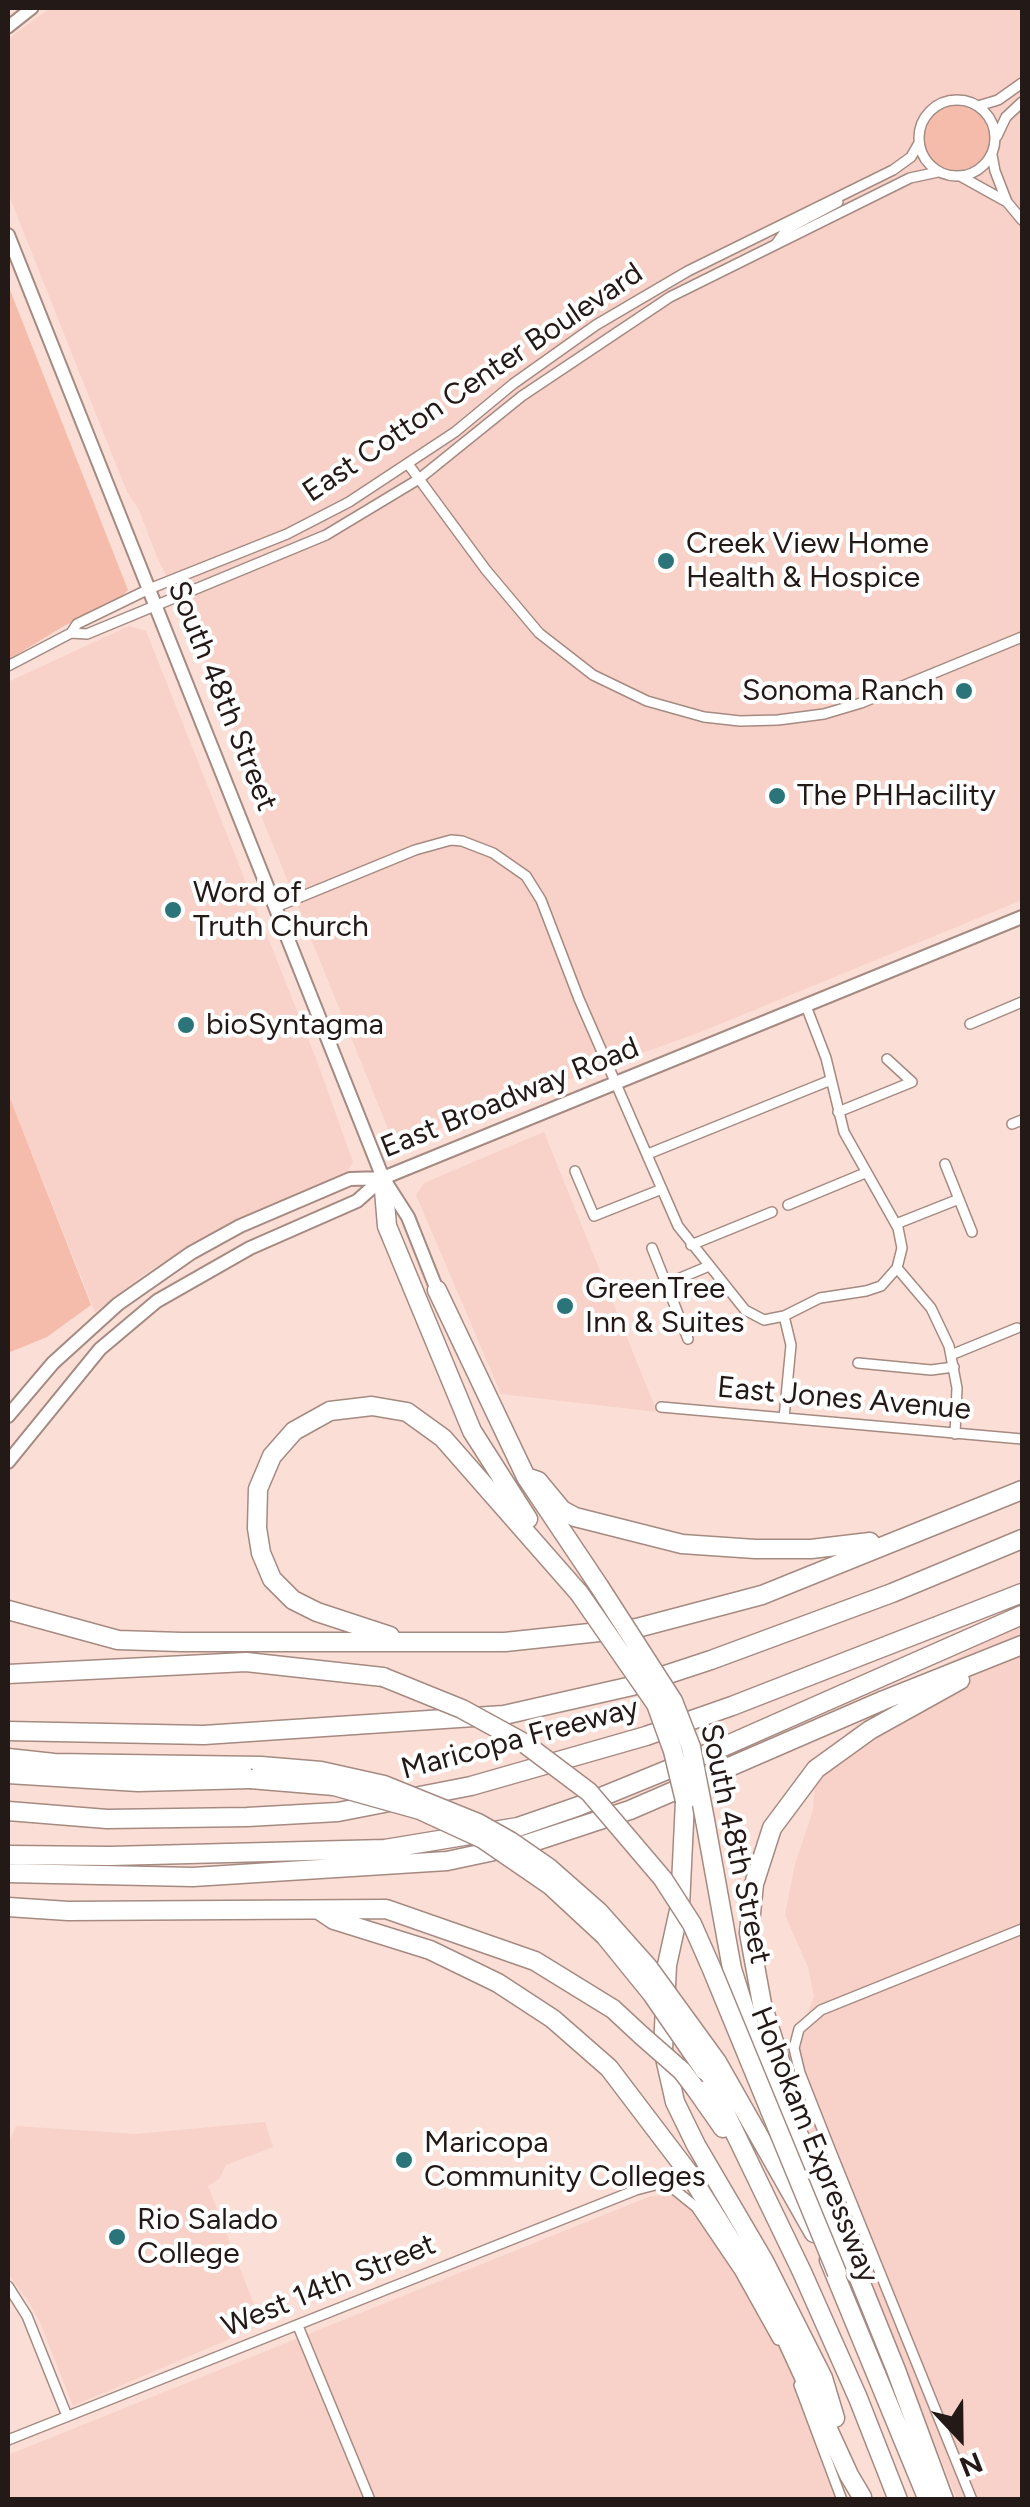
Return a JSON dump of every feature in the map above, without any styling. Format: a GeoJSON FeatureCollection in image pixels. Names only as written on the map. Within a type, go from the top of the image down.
{"type":"FeatureCollection","features":[{"type":"Feature","properties":{"kind":"highway","name":"South 48th Street"},"geometry":{"type":"LineString","coordinates":[[383,1178],[388,1226],[472,1431],[656,1704],[685,1800],[680,1906],[667,1965],[663,2048],[676,2102],[824,2378],[862,2498]]}},
{"type":"Feature","properties":{"kind":"highway","name":"South 48th Street"},"geometry":{"type":"LineString","coordinates":[[437,1290],[526,1477],[673,1701],[692,1747],[738,1988],[756,2046],[814,2168],[944,2500]]}},
{"type":"Feature","properties":{"kind":"highway"},"geometry":{"type":"LineString","coordinates":[[408,1641],[317,1612],[293,1600],[272,1579],[261,1553],[258,1490],[272,1456],[294,1432],[330,1411],[372,1406],[407,1412],[443,1438],[579,1594]]}},
{"type":"Feature","properties":{"kind":"highway"},"geometry":{"type":"LineString","coordinates":[[526,1477],[538,1481],[562,1510],[575,1516],[682,1544],[792,1549],[898,1538]]}},
{"type":"Feature","properties":{"kind":"highway"},"geometry":{"type":"LineString","coordinates":[[8,1610],[118,1640],[505,1642],[636,1628],[762,1595],[1022,1490]]}},
{"type":"Feature","properties":{"kind":"highway","name":"Maricopa Freeway"},"geometry":{"type":"LineString","coordinates":[[8,1730],[204,1735],[504,1715],[632,1686],[711,1660],[892,1593],[1022,1539]]}},
{"type":"Feature","properties":{"kind":"highway","name":"Maricopa Freeway"},"geometry":{"type":"LineString","coordinates":[[8,1810],[107,1819],[247,1818],[338,1812],[472,1786],[646,1736],[1022,1593]]}},
{"type":"Feature","properties":{"kind":"highway"},"geometry":{"type":"LineString","coordinates":[[8,1855],[385,1849],[518,1826],[579,1806],[848,1694],[1022,1616]]}},
{"type":"Feature","properties":{"kind":"highway"},"geometry":{"type":"LineString","coordinates":[[8,1873],[212,1876],[447,1861],[528,1844],[630,1810],[884,1700],[1022,1646]]}},
{"type":"Feature","properties":{"kind":"highway"},"geometry":{"type":"LineString","coordinates":[[814,2168],[762,2004],[750,1933],[754,1884],[772,1828],[816,1769],[870,1730],[1022,1646]]}},
{"type":"Feature","properties":{"kind":"highway","name":"Hohokam Expressway"},"geometry":{"type":"LineString","coordinates":[[8,1674],[246,1662],[383,1677],[462,1709],[524,1743],[589,1792],[663,1880],[692,1924],[928,2500]]}},
{"type":"Feature","properties":{"kind":"highway"},"geometry":{"type":"LineString","coordinates":[[8,1758],[255,1772],[321,1771],[384,1784],[436,1804],[510,1841],[587,1901],[648,1967],[717,2062],[837,2273]]}},
{"type":"Feature","properties":{"kind":"highway"},"geometry":{"type":"LineString","coordinates":[[8,1774],[138,1782],[255,1772],[334,1786],[420,1810],[483,1839],[550,1885],[604,1936],[652,1994],[700,2080]]}},
{"type":"Feature","properties":{"kind":"highway"},"geometry":{"type":"LineString","coordinates":[[8,1907],[68,1911],[386,1909],[536,1961],[613,2009],[682,2071],[700,2080]]}},
{"type":"Feature","properties":{"kind":"highway"},"geometry":{"type":"LineString","coordinates":[[319,1910],[334,1920],[430,1950],[498,1983],[553,2019],[609,2068],[688,2172],[769,2301],[862,2498]]}},
{"type":"Feature","properties":{"kind":"highway","name":"Hohokam Expressway"},"geometry":{"type":"LineString","coordinates":[[700,2080],[760,2182],[858,2398],[898,2500]]}},
{"type":"Feature","properties":{"kind":"main road","name":"South 48th Street"},"geometry":{"type":"LineString","coordinates":[[8,236],[383,1178],[408,1217],[437,1290]]}},
{"type":"Feature","properties":{"kind":"main road","name":"East Broadway Road"},"geometry":{"type":"LineString","coordinates":[[8,1416],[82,1334],[144,1284],[240,1226],[350,1179],[383,1178],[1022,918]]}},
{"type":"Feature","properties":{"kind":"main road"},"geometry":{"type":"LineString","coordinates":[[8,1462],[100,1349],[157,1302],[250,1248],[356,1201],[383,1178]]}},
{"type":"Feature","properties":{"kind":"street"},"geometry":{"type":"LineString","coordinates":[[8,27],[32,8]]}},
{"type":"Feature","properties":{"kind":"street","name":"East Cotton Center Boulevard"},"geometry":{"type":"LineString","coordinates":[[71,633],[78,624],[150,590],[312,522],[408,464],[596,325],[688,270],[901,165],[919,143],[922,124],[936,106],[959,100],[978,106],[998,100],[1022,83]]}},
{"type":"Feature","properties":{"kind":"street"},"geometry":{"type":"LineString","coordinates":[[1022,102],[1006,117],[992,155],[1008,202],[1022,220]]}},
{"type":"Feature","properties":{"kind":"street"},"geometry":{"type":"LineString","coordinates":[[978,106],[991,119],[996,138]]}},
{"type":"Feature","properties":{"kind":"street"},"geometry":{"type":"LineString","coordinates":[[919,143],[925,159],[938,172]]}},
{"type":"Feature","properties":{"kind":"street"},"geometry":{"type":"LineString","coordinates":[[961,176],[981,168],[992,155]]}},
{"type":"Feature","properties":{"kind":"street","name":"East Cotton Center Boulevard"},"geometry":{"type":"LineString","coordinates":[[71,633],[87,634],[326,535],[419,479],[522,396],[670,297],[910,178],[938,172],[961,176],[1008,202]]}},
{"type":"Feature","properties":{"kind":"street"},"geometry":{"type":"LineString","coordinates":[[776,244],[786,230],[831,208],[848,192]]}},
{"type":"Feature","properties":{"kind":"street"},"geometry":{"type":"LineString","coordinates":[[408,464],[539,634],[593,675],[647,701],[704,717],[778,720],[824,714],[1022,638]]}},
{"type":"Feature","properties":{"kind":"street"},"geometry":{"type":"LineString","coordinates":[[8,666],[71,633]]}},
{"type":"Feature","properties":{"kind":"street"},"geometry":{"type":"LineString","coordinates":[[276,907],[433,843],[462,841],[518,869],[532,882],[678,1226],[749,1313],[769,1320],[820,1298],[876,1288],[897,1268],[902,1248],[896,1224],[848,1142],[823,1046],[806,1006]]}},
{"type":"Feature","properties":{"kind":"street"},"geometry":{"type":"LineString","coordinates":[[970,1024],[1022,1002]]}},
{"type":"Feature","properties":{"kind":"street"},"geometry":{"type":"LineString","coordinates":[[838,1112],[912,1082],[886,1059]]}},
{"type":"Feature","properties":{"kind":"street"},"geometry":{"type":"LineString","coordinates":[[648,1154],[831,1080]]}},
{"type":"Feature","properties":{"kind":"street"},"geometry":{"type":"LineString","coordinates":[[944,1164],[972,1232]]}},
{"type":"Feature","properties":{"kind":"street"},"geometry":{"type":"LineString","coordinates":[[575,1171],[594,1216],[662,1189]]}},
{"type":"Feature","properties":{"kind":"street"},"geometry":{"type":"LineString","coordinates":[[788,1205],[865,1173]]}},
{"type":"Feature","properties":{"kind":"street"},"geometry":{"type":"LineString","coordinates":[[896,1224],[958,1198]]}},
{"type":"Feature","properties":{"kind":"street"},"geometry":{"type":"LineString","coordinates":[[690,1245],[772,1212]]}},
{"type":"Feature","properties":{"kind":"street"},"geometry":{"type":"LineString","coordinates":[[652,1248],[688,1339]]}},
{"type":"Feature","properties":{"kind":"street"},"geometry":{"type":"LineString","coordinates":[[666,1284],[709,1266]]}},
{"type":"Feature","properties":{"kind":"street"},"geometry":{"type":"LineString","coordinates":[[897,1268],[931,1308],[952,1354],[958,1398],[955,1434]]}},
{"type":"Feature","properties":{"kind":"street"},"geometry":{"type":"LineString","coordinates":[[784,1316],[791,1346],[784,1418]]}},
{"type":"Feature","properties":{"kind":"street"},"geometry":{"type":"LineString","coordinates":[[952,1354],[1017,1328]]}},
{"type":"Feature","properties":{"kind":"street"},"geometry":{"type":"LineString","coordinates":[[858,1363],[932,1370],[954,1367]]}},
{"type":"Feature","properties":{"kind":"street","name":"East Jones Avenue"},"geometry":{"type":"LineString","coordinates":[[661,1407],[1022,1440]]}},
{"type":"Feature","properties":{"kind":"street"},"geometry":{"type":"LineString","coordinates":[[972,2500],[800,2073],[795,2042],[807,2020],[821,2010],[1022,1929]]}},
{"type":"Feature","properties":{"kind":"street","name":"West 14th Street"},"geometry":{"type":"LineString","coordinates":[[8,2440],[659,2184],[670,2186],[696,2207],[760,2306],[791,2365],[842,2500]]}},
{"type":"Feature","properties":{"kind":"street"},"geometry":{"type":"LineString","coordinates":[[8,2286],[27,2316],[68,2416]]}},
{"type":"Feature","properties":{"kind":"street"},"geometry":{"type":"LineString","coordinates":[[298,2326],[370,2500]]}},
{"type":"Feature","properties":{"kind":"shaded area"},"geometry":{"type":"Polygon","coordinates":[[[50,8],[1022,8],[1022,900],[698,1033],[404,1143],[393,1141],[256,803],[233,732],[189,623],[139,510],[127,492],[8,193],[8,39],[50,8]]]}},
{"type":"Feature","properties":{"kind":"shaded area"},"geometry":{"type":"Polygon","coordinates":[[[957,106],[979,116],[989,138],[979,160],[957,170],[935,160],[925,138],[935,116],[957,106]]]}},
{"type":"Feature","properties":{"kind":"shaded area"},"geometry":{"type":"Polygon","coordinates":[[[8,285],[128,590],[117,601],[64,626],[8,660],[8,285]]]}},
{"type":"Feature","properties":{"kind":"shaded area"},"geometry":{"type":"Polygon","coordinates":[[[129,626],[146,631],[317,1061],[353,1162],[347,1173],[251,1213],[188,1246],[95,1312],[8,1093],[8,682],[129,626]]]}},
{"type":"Feature","properties":{"kind":"shaded area"},"geometry":{"type":"Polygon","coordinates":[[[8,1093],[91,1305],[47,1337],[8,1353],[8,1093]]]}},
{"type":"Feature","properties":{"kind":"shaded area"},"geometry":{"type":"Polygon","coordinates":[[[544,1132],[657,1412],[501,1394],[416,1195],[424,1183],[544,1132]]]}},
{"type":"Feature","properties":{"kind":"shaded area"},"geometry":{"type":"Polygon","coordinates":[[[1022,1626],[1022,2499],[957,2499],[786,2073],[814,1996],[808,1967],[785,1915],[795,1864],[813,1810],[816,1770],[848,1732],[897,1693],[972,1649],[1022,1626]]]}},
{"type":"Feature","properties":{"kind":"shaded area","name":"Rio Salado College"},"geometry":{"type":"Polygon","coordinates":[[[265,2122],[273,2147],[226,2165],[219,2179],[208,2186],[262,2325],[73,2406],[40,2322],[8,2274],[8,2144],[16,2126],[136,2134],[265,2122]]]}},
{"type":"Feature","properties":{"kind":"shaded area"},"geometry":{"type":"Polygon","coordinates":[[[674,2194],[699,2209],[776,2319],[848,2499],[8,2500],[8,2455],[651,2196],[674,2194]]]}},
{"type":"Feature","properties":{"kind":"place","name":"Creek View Home Health & Hospice"},"geometry":{"type":"Point","coordinates":[666,561]}},
{"type":"Feature","properties":{"kind":"place","name":"Sonoma Ranch"},"geometry":{"type":"Point","coordinates":[964,691]}},
{"type":"Feature","properties":{"kind":"place","name":"The PHHacility"},"geometry":{"type":"Point","coordinates":[777,796]}},
{"type":"Feature","properties":{"kind":"place","name":"Word of Truth Church"},"geometry":{"type":"Point","coordinates":[173,910]}},
{"type":"Feature","properties":{"kind":"place","name":"bioSyntagma"},"geometry":{"type":"Point","coordinates":[186,1025]}},
{"type":"Feature","properties":{"kind":"place","name":"GreenTree Inn & Suites"},"geometry":{"type":"Point","coordinates":[565,1306]}},
{"type":"Feature","properties":{"kind":"place","name":"Maricopa Community Colleges"},"geometry":{"type":"Point","coordinates":[404,2160]}},
{"type":"Feature","properties":{"kind":"place","name":"Rio Salado College"},"geometry":{"type":"Point","coordinates":[117,2237]}}]}
